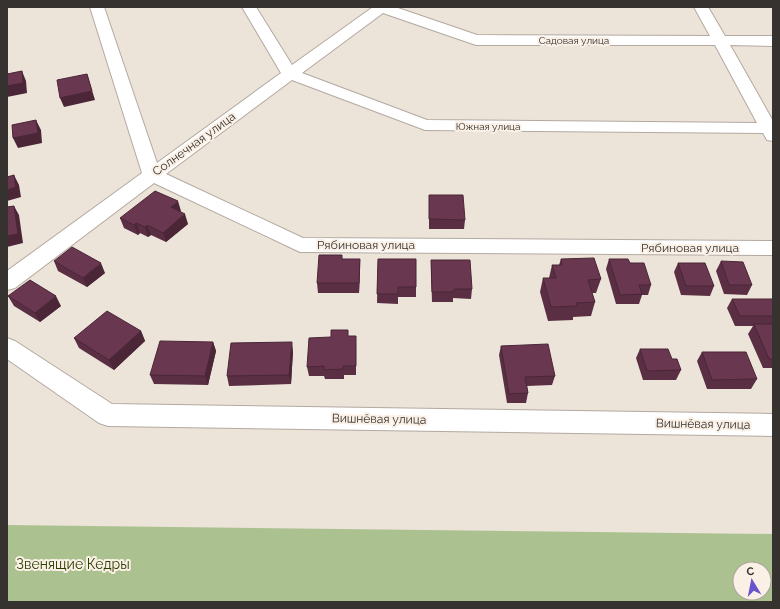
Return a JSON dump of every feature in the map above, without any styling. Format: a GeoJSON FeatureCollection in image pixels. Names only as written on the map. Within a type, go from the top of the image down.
{"type":"FeatureCollection","features":[{"type":"Feature","properties":{"kind":"street"},"geometry":{"type":"LineString","coordinates":[[97,7],[152,175]]}},
{"type":"Feature","properties":{"kind":"street"},"geometry":{"type":"LineString","coordinates":[[249,7],[290,74]]}},
{"type":"Feature","properties":{"kind":"street","name":"Солнечная улица"},"geometry":{"type":"LineString","coordinates":[[7,282],[382,7]]}},
{"type":"Feature","properties":{"kind":"street","name":"Садовая улица"},"geometry":{"type":"LineString","coordinates":[[382,7],[476,40],[773,40]]}},
{"type":"Feature","properties":{"kind":"street"},"geometry":{"type":"LineString","coordinates":[[701,7],[771,131]]}},
{"type":"Feature","properties":{"kind":"street","name":"Южная улица"},"geometry":{"type":"LineString","coordinates":[[290,74],[425,125],[771,131]]}},
{"type":"Feature","properties":{"kind":"street","name":"Рябиновая улица"},"geometry":{"type":"LineString","coordinates":[[152,175],[300,245],[773,248]]}},
{"type":"Feature","properties":{"kind":"street","name":"Вишнёвая улица"},"geometry":{"type":"LineString","coordinates":[[7,347],[108,415],[773,425]]}},
{"type":"Feature","properties":{"kind":"green space","name":"Звенящие Кедры"},"geometry":{"type":"Polygon","coordinates":[[[7,525],[773,534],[773,602],[7,602],[7,525]]]}},
{"type":"Feature","properties":{"kind":"building"},"geometry":{"type":"Polygon","coordinates":[[[22,71],[23,83],[7,86],[7,74],[22,71]]]}},
{"type":"Feature","properties":{"kind":"building"},"geometry":{"type":"Polygon","coordinates":[[[87,74],[92,91],[60,98],[57,80],[87,74]]]}},
{"type":"Feature","properties":{"kind":"building"},"geometry":{"type":"Polygon","coordinates":[[[36,120],[38,133],[13,138],[12,125],[36,120]]]}},
{"type":"Feature","properties":{"kind":"building"},"geometry":{"type":"Polygon","coordinates":[[[14,175],[16,187],[7,190],[7,177],[14,175]]]}},
{"type":"Feature","properties":{"kind":"building"},"geometry":{"type":"Polygon","coordinates":[[[155,191],[178,201],[171,207],[185,214],[163,233],[147,225],[145,227],[136,223],[134,225],[120,218],[155,191]]]}},
{"type":"Feature","properties":{"kind":"building"},"geometry":{"type":"Polygon","coordinates":[[[429,195],[463,195],[465,220],[429,219],[429,195]]]}},
{"type":"Feature","properties":{"kind":"building"},"geometry":{"type":"Polygon","coordinates":[[[14,206],[18,234],[7,236],[7,207],[14,206]]]}},
{"type":"Feature","properties":{"kind":"building"},"geometry":{"type":"Polygon","coordinates":[[[72,247],[101,263],[83,278],[54,261],[72,247]]]}},
{"type":"Feature","properties":{"kind":"building"},"geometry":{"type":"Polygon","coordinates":[[[319,255],[342,255],[342,259],[360,259],[359,283],[317,283],[319,255]]]}},
{"type":"Feature","properties":{"kind":"building"},"geometry":{"type":"Polygon","coordinates":[[[594,258],[601,279],[588,280],[595,302],[576,303],[577,306],[551,307],[543,278],[556,278],[552,265],[562,265],[561,259],[594,258]]]}},
{"type":"Feature","properties":{"kind":"building"},"geometry":{"type":"Polygon","coordinates":[[[378,259],[416,259],[416,287],[398,287],[398,294],[377,294],[378,259]]]}},
{"type":"Feature","properties":{"kind":"building"},"geometry":{"type":"Polygon","coordinates":[[[609,259],[628,259],[630,263],[644,263],[651,285],[639,285],[642,294],[620,295],[609,259]]]}},
{"type":"Feature","properties":{"kind":"building"},"geometry":{"type":"Polygon","coordinates":[[[431,260],[470,260],[472,289],[454,289],[454,292],[432,292],[431,260]]]}},
{"type":"Feature","properties":{"kind":"building"},"geometry":{"type":"Polygon","coordinates":[[[721,261],[743,262],[752,285],[729,285],[721,261]]]}},
{"type":"Feature","properties":{"kind":"building"},"geometry":{"type":"Polygon","coordinates":[[[678,263],[705,263],[714,286],[686,286],[678,263]]]}},
{"type":"Feature","properties":{"kind":"building"},"geometry":{"type":"Polygon","coordinates":[[[30,280],[56,296],[35,313],[8,296],[30,280]]]}},
{"type":"Feature","properties":{"kind":"building"},"geometry":{"type":"Polygon","coordinates":[[[732,299],[773,299],[773,316],[740,316],[732,299]]]}},
{"type":"Feature","properties":{"kind":"building"},"geometry":{"type":"Polygon","coordinates":[[[107,311],[141,331],[109,360],[74,338],[107,311]]]}},
{"type":"Feature","properties":{"kind":"building"},"geometry":{"type":"Polygon","coordinates":[[[754,324],[773,324],[773,359],[769,359],[754,324]]]}},
{"type":"Feature","properties":{"kind":"building"},"geometry":{"type":"Polygon","coordinates":[[[331,330],[348,330],[348,336],[356,336],[356,366],[343,366],[343,369],[324,370],[324,366],[307,367],[309,338],[331,337],[331,330]]]}},
{"type":"Feature","properties":{"kind":"building"},"geometry":{"type":"Polygon","coordinates":[[[160,341],[213,342],[205,376],[150,375],[160,341]]]}},
{"type":"Feature","properties":{"kind":"building"},"geometry":{"type":"Polygon","coordinates":[[[292,342],[289,375],[227,376],[231,343],[292,342]]]}},
{"type":"Feature","properties":{"kind":"building"},"geometry":{"type":"Polygon","coordinates":[[[548,344],[555,376],[525,377],[528,393],[509,394],[501,346],[548,344]]]}},
{"type":"Feature","properties":{"kind":"building"},"geometry":{"type":"Polygon","coordinates":[[[640,349],[668,349],[672,359],[677,359],[681,370],[647,371],[640,349]]]}},
{"type":"Feature","properties":{"kind":"building"},"geometry":{"type":"Polygon","coordinates":[[[702,352],[746,352],[757,379],[712,380],[702,352]]]}}]}
